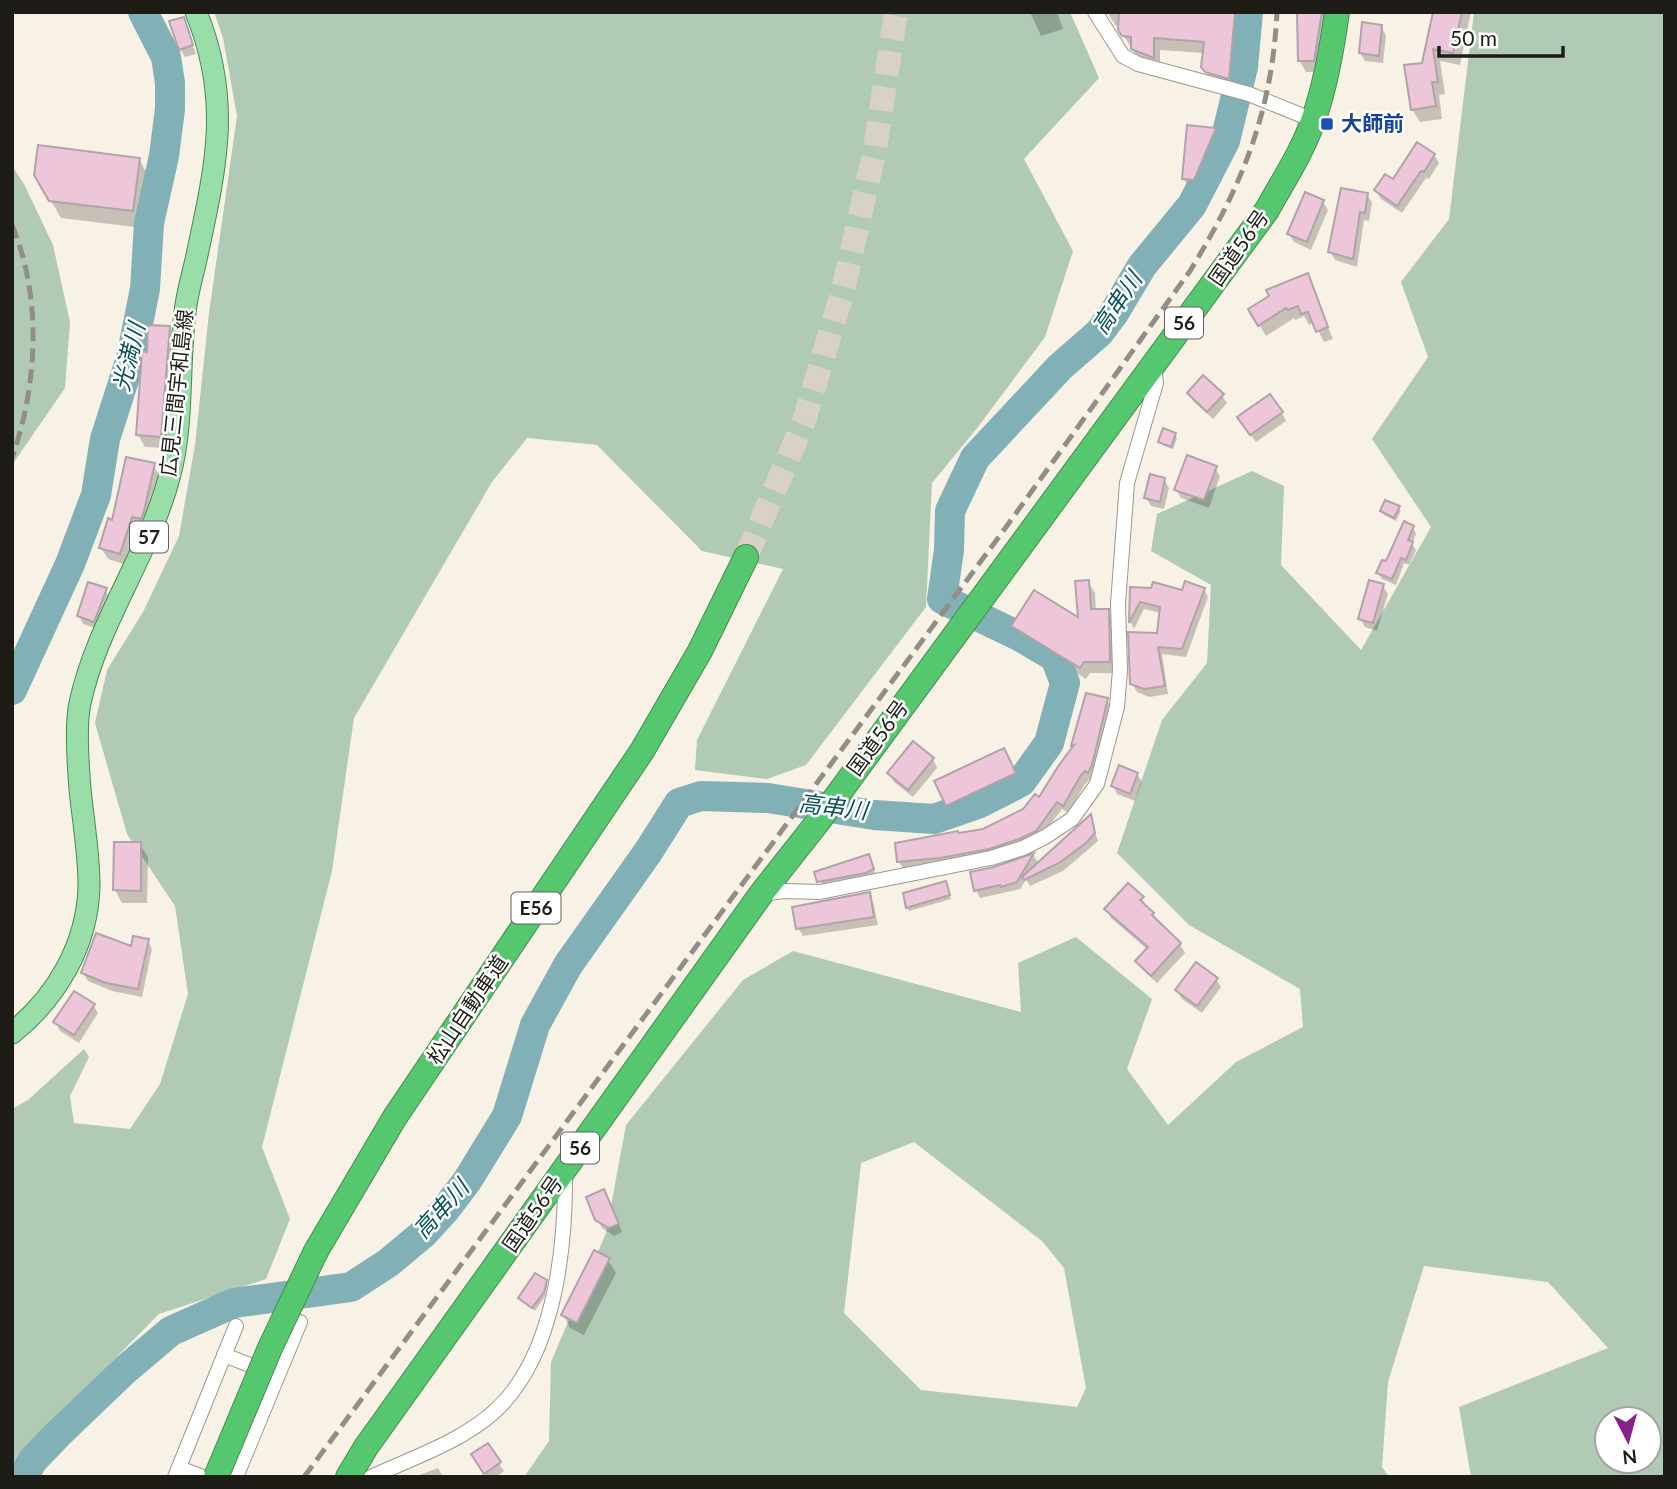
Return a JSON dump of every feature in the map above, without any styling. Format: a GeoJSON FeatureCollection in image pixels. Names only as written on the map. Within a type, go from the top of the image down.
{"type":"FeatureCollection","features":[{"type":"Feature","properties":{"kind":"highway","name":"国道56号"},"geometry":{"type":"LineString","coordinates":[[348,1477],[374,1436],[761,894],[834,799],[1266,210],[1291,167],[1313,120],[1326,76],[1337,12]]}},
{"type":"Feature","properties":{"kind":"highway","name":"松山自動車道"},"geometry":{"type":"LineString","coordinates":[[216,1477],[270,1348],[316,1251],[395,1117],[642,751],[700,651],[746,557]]}},
{"type":"Feature","properties":{"kind":"main road","name":"広見三間宇和島線"},"geometry":{"type":"LineString","coordinates":[[12,1033],[37,1011],[56,985],[70,963],[79,940],[89,886],[78,766],[79,705],[96,649],[149,538],[170,477],[186,308],[214,172],[219,115],[213,60],[196,12]]}},
{"type":"Feature","properties":{"kind":"street"},"geometry":{"type":"LineString","coordinates":[[1095,12],[1123,56],[1138,64],[1249,94],[1313,120]]}},
{"type":"Feature","properties":{"kind":"street"},"geometry":{"type":"LineString","coordinates":[[761,894],[784,891],[820,892],[991,858],[1023,848],[1072,819],[1097,784],[1117,707],[1120,670],[1118,604],[1127,483],[1156,383],[1154,363]]}},
{"type":"Feature","properties":{"kind":"street"},"geometry":{"type":"LineString","coordinates":[[371,1477],[468,1430],[494,1412],[514,1390],[533,1359],[556,1289],[565,1214],[565,1169]]}},
{"type":"Feature","properties":{"kind":"street"},"geometry":{"type":"LineString","coordinates":[[236,1477],[300,1322]]}},
{"type":"Feature","properties":{"kind":"street"},"geometry":{"type":"LineString","coordinates":[[203,1477],[177,1473],[236,1326]]}},
{"type":"Feature","properties":{"kind":"street"},"geometry":{"type":"LineString","coordinates":[[225,1355],[277,1376]]}},
{"type":"Feature","properties":{"kind":"green space"},"geometry":{"type":"Polygon","coordinates":[[[214,12],[1070,12],[1099,78],[1024,159],[1073,251],[1045,337],[978,427],[932,483],[926,607],[806,765],[767,779],[695,770],[697,740],[783,569],[702,551],[597,445],[527,438],[492,482],[354,718],[332,871],[262,1147],[290,1219],[266,1279],[159,1314],[71,1403],[12,1470],[12,1109],[28,1100],[84,1049],[89,1057],[70,1096],[74,1123],[130,1129],[160,1084],[188,994],[175,906],[127,834],[95,723],[107,670],[143,612],[179,536],[195,445],[209,313],[237,116],[223,38],[214,12]]]}},
{"type":"Feature","properties":{"kind":"green space"},"geometry":{"type":"Polygon","coordinates":[[[1474,12],[1665,12],[1665,1477],[1471,1477],[1459,1407],[1608,1348],[1548,1282],[1424,1266],[1388,1382],[1382,1467],[1389,1477],[524,1477],[549,1441],[551,1362],[606,1233],[626,1125],[743,980],[793,951],[1021,1012],[1018,963],[1076,937],[1152,999],[1127,1069],[1168,1125],[1236,1062],[1303,1027],[1300,989],[1189,925],[1117,853],[1162,720],[1207,663],[1211,585],[1151,551],[1157,514],[1252,471],[1284,486],[1281,565],[1361,650],[1431,527],[1372,439],[1428,357],[1401,282],[1449,219],[1474,12]],[[914,1142],[861,1163],[844,1313],[921,1390],[1077,1407],[1086,1388],[1064,1268],[1042,1241],[914,1142]]]}},
{"type":"Feature","properties":{"kind":"green space"},"geometry":{"type":"Polygon","coordinates":[[[12,166],[24,184],[53,245],[70,322],[65,388],[12,465],[12,166]]]}},
{"type":"Feature","properties":{"kind":"building"},"geometry":{"type":"Polygon","coordinates":[[[1119,12],[1235,12],[1229,79],[1205,72],[1201,67],[1204,42],[1154,38],[1154,58],[1131,49],[1131,37],[1122,36],[1118,30],[1119,12]]]}},
{"type":"Feature","properties":{"kind":"building"},"geometry":{"type":"Polygon","coordinates":[[[1297,12],[1322,12],[1314,61],[1298,61],[1297,12]]]}},
{"type":"Feature","properties":{"kind":"building"},"geometry":{"type":"Polygon","coordinates":[[[1433,12],[1462,12],[1453,53],[1433,49],[1438,82],[1432,82],[1436,106],[1411,110],[1404,65],[1422,63],[1433,12]]]}},
{"type":"Feature","properties":{"kind":"building"},"geometry":{"type":"Polygon","coordinates":[[[184,17],[193,45],[179,50],[169,21],[184,17]]]}},
{"type":"Feature","properties":{"kind":"building"},"geometry":{"type":"Polygon","coordinates":[[[1362,22],[1382,25],[1379,56],[1359,53],[1362,22]]]}},
{"type":"Feature","properties":{"kind":"building"},"geometry":{"type":"Polygon","coordinates":[[[1187,125],[1216,128],[1194,180],[1182,179],[1187,125]]]}},
{"type":"Feature","properties":{"kind":"building"},"geometry":{"type":"Polygon","coordinates":[[[1417,142],[1435,154],[1397,206],[1374,190],[1385,174],[1393,179],[1417,142]]]}},
{"type":"Feature","properties":{"kind":"building"},"geometry":{"type":"Polygon","coordinates":[[[38,145],[140,158],[133,211],[49,201],[34,175],[38,145]]]}},
{"type":"Feature","properties":{"kind":"building"},"geometry":{"type":"Polygon","coordinates":[[[1341,188],[1368,193],[1365,213],[1360,212],[1353,259],[1328,252],[1341,188]]]}},
{"type":"Feature","properties":{"kind":"building"},"geometry":{"type":"Polygon","coordinates":[[[1305,192],[1324,200],[1307,242],[1287,234],[1305,192]]]}},
{"type":"Feature","properties":{"kind":"building"},"geometry":{"type":"Polygon","coordinates":[[[1308,273],[1328,327],[1316,332],[1308,312],[1301,314],[1298,306],[1288,310],[1286,308],[1258,326],[1248,309],[1269,296],[1266,290],[1308,273]]]}},
{"type":"Feature","properties":{"kind":"building"},"geometry":{"type":"Polygon","coordinates":[[[148,325],[170,326],[161,437],[136,435],[142,351],[147,352],[148,325]]]}},
{"type":"Feature","properties":{"kind":"building"},"geometry":{"type":"Polygon","coordinates":[[[1203,375],[1224,394],[1207,412],[1187,393],[1203,375]]]}},
{"type":"Feature","properties":{"kind":"building"},"geometry":{"type":"Polygon","coordinates":[[[1270,394],[1283,412],[1250,435],[1237,417],[1270,394]]]}},
{"type":"Feature","properties":{"kind":"building"},"geometry":{"type":"Polygon","coordinates":[[[1163,428],[1176,433],[1171,447],[1158,442],[1163,428]]]}},
{"type":"Feature","properties":{"kind":"building"},"geometry":{"type":"Polygon","coordinates":[[[1187,455],[1217,466],[1204,500],[1174,490],[1187,455]]]}},
{"type":"Feature","properties":{"kind":"building"},"geometry":{"type":"Polygon","coordinates":[[[126,457],[155,463],[141,519],[132,517],[120,554],[99,548],[108,518],[112,520],[126,457]]]}},
{"type":"Feature","properties":{"kind":"building"},"geometry":{"type":"Polygon","coordinates":[[[1150,474],[1165,478],[1160,502],[1144,498],[1150,474]]]}},
{"type":"Feature","properties":{"kind":"building"},"geometry":{"type":"Polygon","coordinates":[[[1385,500],[1400,506],[1394,518],[1380,511],[1385,500]]]}},
{"type":"Feature","properties":{"kind":"building"},"geometry":{"type":"Polygon","coordinates":[[[1404,521],[1414,526],[1408,540],[1413,542],[1406,560],[1401,558],[1392,579],[1376,573],[1382,560],[1386,561],[1404,521]]]}},
{"type":"Feature","properties":{"kind":"building"},"geometry":{"type":"Polygon","coordinates":[[[1089,580],[1091,609],[1109,609],[1110,662],[1084,662],[1080,668],[1011,626],[1034,590],[1078,617],[1075,581],[1089,580]]]}},
{"type":"Feature","properties":{"kind":"building"},"geometry":{"type":"Polygon","coordinates":[[[1369,580],[1384,584],[1373,623],[1358,619],[1369,580]]]}},
{"type":"Feature","properties":{"kind":"building"},"geometry":{"type":"Polygon","coordinates":[[[1185,581],[1205,588],[1182,649],[1158,647],[1165,686],[1144,689],[1130,684],[1128,632],[1157,633],[1160,607],[1140,602],[1129,623],[1130,587],[1151,588],[1153,582],[1182,590],[1185,581]]]}},
{"type":"Feature","properties":{"kind":"building"},"geometry":{"type":"Polygon","coordinates":[[[88,582],[107,588],[94,622],[77,616],[88,582]]]}},
{"type":"Feature","properties":{"kind":"building"},"geometry":{"type":"Polygon","coordinates":[[[1086,693],[1108,698],[1092,765],[1088,773],[1085,771],[1081,775],[1063,806],[1057,802],[1036,831],[989,849],[897,862],[895,843],[983,829],[1023,809],[1035,794],[1039,797],[1074,745],[1071,746],[1086,693]]]}},
{"type":"Feature","properties":{"kind":"building"},"geometry":{"type":"Polygon","coordinates":[[[913,741],[934,758],[908,790],[887,773],[913,741]]]}},
{"type":"Feature","properties":{"kind":"building"},"geometry":{"type":"Polygon","coordinates":[[[1004,748],[1016,773],[946,806],[934,781],[1004,748]]]}},
{"type":"Feature","properties":{"kind":"building"},"geometry":{"type":"Polygon","coordinates":[[[1119,765],[1138,773],[1130,794],[1111,786],[1119,765]]]}},
{"type":"Feature","properties":{"kind":"building"},"geometry":{"type":"Polygon","coordinates":[[[1091,814],[1095,833],[1086,843],[1059,863],[1024,880],[1022,877],[1091,814]]]}},
{"type":"Feature","properties":{"kind":"building"},"geometry":{"type":"Polygon","coordinates":[[[114,842],[141,842],[141,891],[113,890],[114,842]]]}},
{"type":"Feature","properties":{"kind":"building"},"geometry":{"type":"Polygon","coordinates":[[[1034,853],[1017,882],[974,891],[970,872],[1034,853]]]}},
{"type":"Feature","properties":{"kind":"building"},"geometry":{"type":"Polygon","coordinates":[[[869,854],[874,869],[866,873],[817,882],[814,872],[869,854]]]}},
{"type":"Feature","properties":{"kind":"building"},"geometry":{"type":"Polygon","coordinates":[[[946,881],[950,895],[906,908],[903,893],[946,881]]]}},
{"type":"Feature","properties":{"kind":"building"},"geometry":{"type":"Polygon","coordinates":[[[1128,883],[1144,897],[1140,900],[1154,913],[1152,915],[1181,943],[1151,976],[1135,961],[1148,947],[1104,909],[1128,883]]]}},
{"type":"Feature","properties":{"kind":"building"},"geometry":{"type":"Polygon","coordinates":[[[870,892],[874,917],[796,929],[792,907],[870,892]]]}},
{"type":"Feature","properties":{"kind":"building"},"geometry":{"type":"Polygon","coordinates":[[[96,933],[131,946],[133,936],[149,939],[138,989],[106,983],[81,973],[96,933]]]}},
{"type":"Feature","properties":{"kind":"building"},"geometry":{"type":"Polygon","coordinates":[[[1196,962],[1218,978],[1197,1006],[1175,990],[1196,962]]]}},
{"type":"Feature","properties":{"kind":"building"},"geometry":{"type":"Polygon","coordinates":[[[74,991],[95,1004],[74,1035],[53,1022],[74,991]]]}},
{"type":"Feature","properties":{"kind":"building"},"geometry":{"type":"Polygon","coordinates":[[[604,1189],[619,1224],[609,1228],[595,1220],[586,1197],[604,1189]]]}},
{"type":"Feature","properties":{"kind":"building"},"geometry":{"type":"Polygon","coordinates":[[[594,1250],[610,1258],[577,1323],[561,1315],[594,1250]]]}},
{"type":"Feature","properties":{"kind":"building"},"geometry":{"type":"Polygon","coordinates":[[[535,1273],[547,1280],[544,1292],[532,1308],[518,1298],[535,1273]]]}},
{"type":"Feature","properties":{"kind":"building"},"geometry":{"type":"Polygon","coordinates":[[[488,1443],[501,1462],[484,1474],[471,1454],[488,1443]]]}},
{"type":"Feature","properties":{"kind":"waterway","name":"光満川"},"geometry":{"type":"LineString","coordinates":[[12,690],[70,564],[96,495],[105,439],[131,358],[145,289],[149,223],[164,156],[170,109],[170,83],[166,57],[143,12]]}},
{"type":"Feature","properties":{"kind":"waterway","name":"高串川"},"geometry":{"type":"LineString","coordinates":[[23,1477],[33,1460],[58,1434],[126,1369],[171,1331],[234,1303],[351,1287],[388,1263],[424,1233],[467,1181],[507,1116],[535,1025],[568,965],[648,852],[679,803],[701,796],[768,798],[874,815],[934,819],[980,803],[1021,782],[1049,743],[1065,683],[1055,657],[1021,637],[942,599],[949,550],[950,511],[975,458],[1060,367],[1099,333],[1142,266],[1192,205],[1225,141],[1243,67],[1248,12]]}},
{"type":"Feature","properties":{"kind":"tunnel"},"geometry":{"type":"LineString","coordinates":[[746,557],[804,421],[843,290],[875,149],[896,12]]}},
{"type":"Feature","properties":{"kind":"railway"},"geometry":{"type":"LineString","coordinates":[[304,1477],[1001,534],[1190,271],[1225,209],[1251,148],[1269,83],[1277,12]]}},
{"type":"Feature","properties":{"kind":"railway"},"geometry":{"type":"LineString","coordinates":[[12,225],[28,281],[33,341],[27,400],[12,458]]}},
{"type":"Feature","properties":{"kind":"place","name":"大師前"},"geometry":{"type":"Point","coordinates":[1327,124]}}]}
